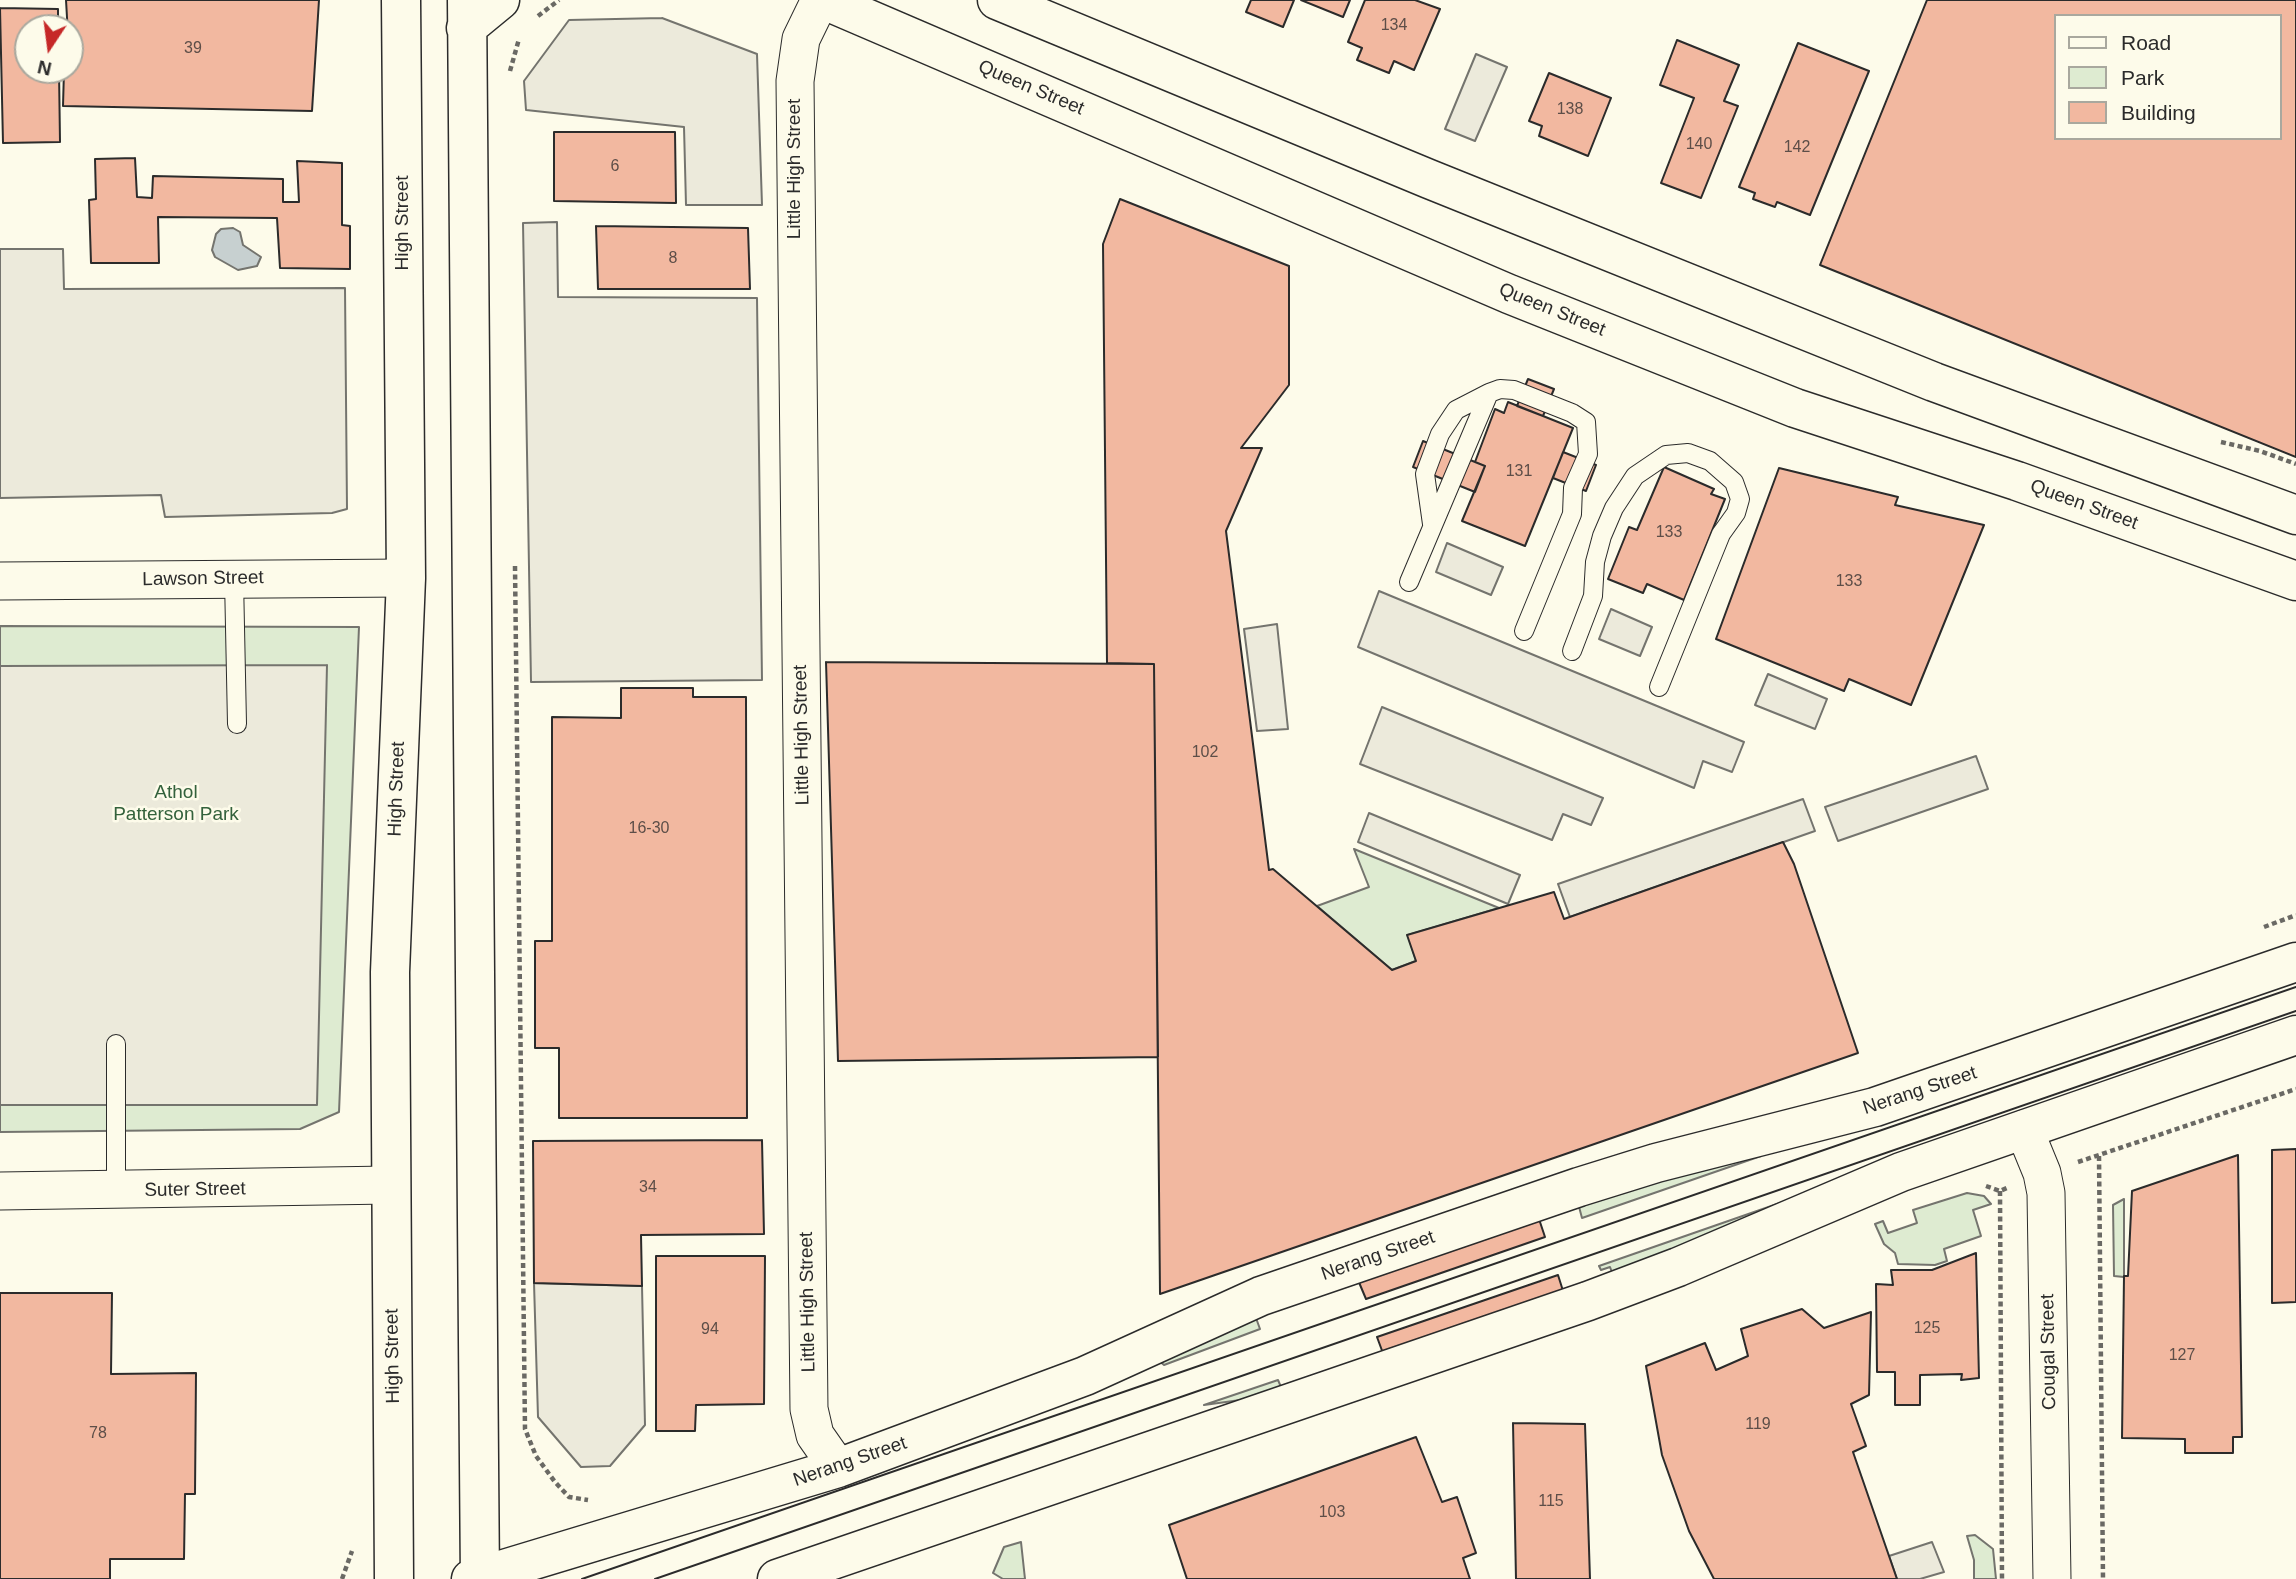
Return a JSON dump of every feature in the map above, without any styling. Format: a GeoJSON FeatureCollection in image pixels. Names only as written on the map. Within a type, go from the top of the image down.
{"type":"FeatureCollection","features":[{"type":"Feature","properties":{"kind":"main road","name":"High Street"},"geometry":{"type":"LineString","coordinates":[[394,1579],[390,972],[406,578],[401,0]]}},
{"type":"Feature","properties":{"kind":"main road"},"geometry":{"type":"LineString","coordinates":[[477,1578],[467,14],[500,0]]}},
{"type":"Feature","properties":{"kind":"main road","name":"Queen Street"},"geometry":{"type":"LineString","coordinates":[[822,0],[1509,294],[1795,408],[2017,481],[2296,581]]}},
{"type":"Feature","properties":{"kind":"main road"},"geometry":{"type":"LineString","coordinates":[[997,0],[1429,179],[1934,382],[2296,515]]}},
{"type":"Feature","properties":{"kind":"main road","name":"Nerang Street"},"geometry":{"type":"LineString","coordinates":[[477,1578],[838,1468],[1085,1376],[1261,1296],[1656,1163],[1875,1107],[2296,962]]}},
{"type":"Feature","properties":{"kind":"main road"},"geometry":{"type":"LineString","coordinates":[[777,1579],[1588,1301],[1678,1267],[1901,1172],[2296,1035]]}},
{"type":"Feature","properties":{"kind":"street","name":"Little High Street"},"geometry":{"type":"LineString","coordinates":[[822,0],[801,39],[795,81],[809,1368],[811,1423],[815,1435],[838,1468]]}},
{"type":"Feature","properties":{"kind":"street","name":"Lawson Street"},"geometry":{"type":"LineString","coordinates":[[0,581],[406,578]]}},
{"type":"Feature","properties":{"kind":"street","name":"Cougal Street"},"geometry":{"type":"LineString","coordinates":[[2024,1129],[2034,1150],[2046,1193],[2052,1579]]}},
{"type":"Feature","properties":{"kind":"street","name":"Suter Street"},"geometry":{"type":"LineString","coordinates":[[0,1191],[390,1185]]}},
{"type":"Feature","properties":{"kind":"lane"},"geometry":{"type":"LineString","coordinates":[[1432,527],[1425,474],[1440,434],[1456,410],[1500,389],[1514,390],[1572,413],[1586,422],[1588,454],[1573,488],[1572,514],[1524,631]]}},
{"type":"Feature","properties":{"kind":"lane"},"geometry":{"type":"LineString","coordinates":[[1409,582],[1489,393]]}},
{"type":"Feature","properties":{"kind":"lane"},"geometry":{"type":"LineString","coordinates":[[1572,651],[1593,596],[1595,562],[1602,537],[1614,508],[1635,476],[1667,455],[1688,453],[1710,461],[1734,482],[1740,499],[1736,513],[1721,534],[1659,687]]}},
{"type":"Feature","properties":{"kind":"lane"},"geometry":{"type":"LineString","coordinates":[[234,579],[237,724]]}},
{"type":"Feature","properties":{"kind":"lane"},"geometry":{"type":"LineString","coordinates":[[116,1044],[116,1191]]}},
{"type":"Feature","properties":{"kind":"path"},"geometry":{"type":"LineString","coordinates":[[530,26],[559,0]]}},
{"type":"Feature","properties":{"kind":"path"},"geometry":{"type":"LineString","coordinates":[[509,72],[516,43],[523,34]]}},
{"type":"Feature","properties":{"kind":"path"},"geometry":{"type":"LineString","coordinates":[[515,562],[525,1429],[536,1456],[555,1482]]}},
{"type":"Feature","properties":{"kind":"path"},"geometry":{"type":"LineString","coordinates":[[2099,1156],[2103,1579]]}},
{"type":"Feature","properties":{"kind":"path"},"geometry":{"type":"LineString","coordinates":[[2000,1191],[2002,1579]]}},
{"type":"Feature","properties":{"kind":"path"},"geometry":{"type":"LineString","coordinates":[[342,1579],[352,1547]]}},
{"type":"Feature","properties":{"kind":"green space","name":"Athol Patterson Park"},"geometry":{"type":"Polygon","coordinates":[[[0,626],[359,627],[339,1112],[300,1129],[0,1132],[0,626]]]}},
{"type":"Feature","properties":{"kind":"green space"},"geometry":{"type":"Polygon","coordinates":[[[1354,849],[1499,908],[1408,935],[1416,961],[1392,970],[1317,906],[1369,887],[1354,849]]]}},
{"type":"Feature","properties":{"kind":"green space"},"geometry":{"type":"Polygon","coordinates":[[[1759,1150],[1761,1156],[1582,1218],[1578,1203],[1759,1150]]]}},
{"type":"Feature","properties":{"kind":"green space"},"geometry":{"type":"Polygon","coordinates":[[[1967,1193],[1984,1196],[1991,1204],[1973,1210],[1981,1236],[1944,1249],[1947,1261],[1935,1265],[1898,1264],[1895,1253],[1884,1244],[1875,1224],[1883,1221],[1888,1233],[1917,1223],[1913,1210],[1967,1193]]]}},
{"type":"Feature","properties":{"kind":"green space"},"geometry":{"type":"Polygon","coordinates":[[[1800,1196],[1615,1280],[1610,1267],[1601,1270],[1599,1266],[1800,1196]]]}},
{"type":"Feature","properties":{"kind":"green space"},"geometry":{"type":"Polygon","coordinates":[[[2124,1199],[2124,1277],[2114,1276],[2113,1205],[2124,1199]]]}},
{"type":"Feature","properties":{"kind":"green space"},"geometry":{"type":"Polygon","coordinates":[[[1256,1318],[1260,1329],[1164,1365],[1158,1360],[1256,1318]]]}},
{"type":"Feature","properties":{"kind":"green space"},"geometry":{"type":"Polygon","coordinates":[[[1278,1380],[1284,1394],[1204,1405],[1278,1380]]]}},
{"type":"Feature","properties":{"kind":"green space"},"geometry":{"type":"Polygon","coordinates":[[[1975,1535],[1993,1549],[1996,1579],[1974,1579],[1974,1560],[1967,1536],[1975,1535]]]}},
{"type":"Feature","properties":{"kind":"green space"},"geometry":{"type":"Polygon","coordinates":[[[1021,1542],[1025,1579],[1003,1579],[993,1573],[1004,1547],[1021,1542]]]}},
{"type":"Feature","properties":{"kind":"shaded area"},"geometry":{"type":"Polygon","coordinates":[[[662,18],[757,54],[762,205],[686,205],[684,127],[526,110],[524,81],[569,20],[662,18]]]}},
{"type":"Feature","properties":{"kind":"shaded area"},"geometry":{"type":"Polygon","coordinates":[[[1476,54],[1507,67],[1475,141],[1445,129],[1476,54]]]}},
{"type":"Feature","properties":{"kind":"shaded area"},"geometry":{"type":"Polygon","coordinates":[[[557,222],[558,297],[757,298],[762,680],[531,682],[523,223],[557,222]]]}},
{"type":"Feature","properties":{"kind":"shaded area"},"geometry":{"type":"Polygon","coordinates":[[[233,228],[240,232],[243,245],[261,257],[257,266],[238,270],[215,257],[212,250],[216,234],[221,229],[233,228]]]}},
{"type":"Feature","properties":{"kind":"shaded area"},"geometry":{"type":"Polygon","coordinates":[[[0,249],[63,249],[64,289],[345,288],[347,509],[332,513],[165,517],[161,495],[0,498],[0,249]]]}},
{"type":"Feature","properties":{"kind":"shaded area"},"geometry":{"type":"Polygon","coordinates":[[[1447,543],[1503,567],[1491,595],[1436,572],[1447,543]]]}},
{"type":"Feature","properties":{"kind":"shaded area"},"geometry":{"type":"Polygon","coordinates":[[[1379,591],[1744,742],[1732,772],[1703,761],[1694,788],[1358,647],[1379,591]]]}},
{"type":"Feature","properties":{"kind":"shaded area"},"geometry":{"type":"Polygon","coordinates":[[[1611,609],[1652,627],[1640,656],[1599,639],[1611,609]]]}},
{"type":"Feature","properties":{"kind":"shaded area"},"geometry":{"type":"Polygon","coordinates":[[[1277,624],[1288,729],[1257,731],[1244,629],[1277,624]]]}},
{"type":"Feature","properties":{"kind":"shaded area","name":"Athol Patterson Park"},"geometry":{"type":"Polygon","coordinates":[[[327,665],[317,1105],[0,1105],[0,666],[327,665]]]}},
{"type":"Feature","properties":{"kind":"shaded area"},"geometry":{"type":"Polygon","coordinates":[[[1768,674],[1827,699],[1815,729],[1755,705],[1768,674]]]}},
{"type":"Feature","properties":{"kind":"shaded area"},"geometry":{"type":"Polygon","coordinates":[[[1382,707],[1603,798],[1591,825],[1563,814],[1552,840],[1360,764],[1382,707]]]}},
{"type":"Feature","properties":{"kind":"shaded area"},"geometry":{"type":"Polygon","coordinates":[[[1976,756],[1988,789],[1838,841],[1825,807],[1976,756]]]}},
{"type":"Feature","properties":{"kind":"shaded area"},"geometry":{"type":"Polygon","coordinates":[[[1803,799],[1815,831],[1570,917],[1558,884],[1803,799]]]}},
{"type":"Feature","properties":{"kind":"shaded area"},"geometry":{"type":"Polygon","coordinates":[[[1369,813],[1520,875],[1508,904],[1358,842],[1369,813]]]}},
{"type":"Feature","properties":{"kind":"shaded area"},"geometry":{"type":"Polygon","coordinates":[[[534,1283],[642,1286],[645,1425],[610,1466],[581,1467],[538,1417],[534,1283]]]}},
{"type":"Feature","properties":{"kind":"shaded area"},"geometry":{"type":"Polygon","coordinates":[[[1932,1542],[1944,1572],[1920,1579],[1897,1579],[1889,1556],[1932,1542]]]}},
{"type":"Feature","properties":{"kind":"building"},"geometry":{"type":"Polygon","coordinates":[[[66,0],[319,0],[312,111],[63,106],[64,84],[84,84],[84,14],[67,14],[66,0]]]}},
{"type":"Feature","properties":{"kind":"building"},"geometry":{"type":"Polygon","coordinates":[[[1251,0],[1294,0],[1283,27],[1246,12],[1251,0]]]}},
{"type":"Feature","properties":{"kind":"building"},"geometry":{"type":"Polygon","coordinates":[[[1301,0],[1350,0],[1343,17],[1301,0]]]}},
{"type":"Feature","properties":{"kind":"building"},"geometry":{"type":"Polygon","coordinates":[[[1365,0],[1415,0],[1440,9],[1414,70],[1394,61],[1389,73],[1357,60],[1362,48],[1348,42],[1365,0]]]}},
{"type":"Feature","properties":{"kind":"building"},"geometry":{"type":"Polygon","coordinates":[[[1927,0],[2296,0],[2296,457],[1820,265],[1927,0]]]}},
{"type":"Feature","properties":{"kind":"building"},"geometry":{"type":"Polygon","coordinates":[[[0,8],[58,9],[58,14],[14,14],[14,84],[59,84],[60,142],[3,143],[0,8]]]}},
{"type":"Feature","properties":{"kind":"building"},"geometry":{"type":"Polygon","coordinates":[[[1677,40],[1739,65],[1724,101],[1738,106],[1701,198],[1661,183],[1694,98],[1660,85],[1677,40]]]}},
{"type":"Feature","properties":{"kind":"building"},"geometry":{"type":"Polygon","coordinates":[[[1798,43],[1869,71],[1810,215],[1777,202],[1775,207],[1753,199],[1755,193],[1739,187],[1798,43]]]}},
{"type":"Feature","properties":{"kind":"building"},"geometry":{"type":"Polygon","coordinates":[[[1549,73],[1611,98],[1588,156],[1539,136],[1542,126],[1529,121],[1549,73]]]}},
{"type":"Feature","properties":{"kind":"building"},"geometry":{"type":"Polygon","coordinates":[[[554,132],[675,132],[676,203],[554,201],[554,132]]]}},
{"type":"Feature","properties":{"kind":"building"},"geometry":{"type":"Polygon","coordinates":[[[135,158],[137,197],[152,198],[153,176],[283,179],[283,202],[299,202],[297,161],[342,163],[342,225],[350,226],[350,269],[280,268],[277,218],[158,217],[159,263],[91,263],[89,200],[96,199],[95,159],[135,158]]]}},
{"type":"Feature","properties":{"kind":"building"},"geometry":{"type":"Polygon","coordinates":[[[1120,199],[1289,266],[1289,385],[1241,448],[1262,448],[1226,531],[1269,870],[1273,869],[1392,970],[1416,961],[1407,935],[1554,892],[1564,919],[1783,842],[1794,864],[1858,1053],[1160,1294],[1154,664],[1107,663],[1103,244],[1120,199]]]}},
{"type":"Feature","properties":{"kind":"building"},"geometry":{"type":"Polygon","coordinates":[[[596,226],[748,228],[750,289],[598,289],[596,226]]]}},
{"type":"Feature","properties":{"kind":"building"},"geometry":{"type":"Polygon","coordinates":[[[1528,379],[1554,389],[1543,416],[1517,406],[1528,379]]]}},
{"type":"Feature","properties":{"kind":"building"},"geometry":{"type":"Polygon","coordinates":[[[1508,402],[1573,428],[1525,546],[1462,521],[1485,466],[1475,462],[1495,409],[1504,413],[1508,402]]]}},
{"type":"Feature","properties":{"kind":"building"},"geometry":{"type":"Polygon","coordinates":[[[1423,441],[1485,466],[1475,492],[1413,467],[1423,441]]]}},
{"type":"Feature","properties":{"kind":"building"},"geometry":{"type":"Polygon","coordinates":[[[1563,452],[1596,465],[1586,491],[1553,478],[1563,452]]]}},
{"type":"Feature","properties":{"kind":"building"},"geometry":{"type":"Polygon","coordinates":[[[1664,467],[1714,489],[1711,494],[1725,499],[1684,600],[1647,584],[1643,593],[1608,579],[1629,527],[1637,530],[1664,467]]]}},
{"type":"Feature","properties":{"kind":"building"},"geometry":{"type":"Polygon","coordinates":[[[1779,468],[1898,497],[1895,505],[1984,525],[1911,705],[1849,679],[1844,691],[1716,639],[1779,468]]]}},
{"type":"Feature","properties":{"kind":"building"},"geometry":{"type":"Polygon","coordinates":[[[826,662],[1154,664],[1158,1057],[838,1061],[826,662]]]}},
{"type":"Feature","properties":{"kind":"building"},"geometry":{"type":"Polygon","coordinates":[[[621,688],[693,688],[693,697],[746,697],[747,1118],[559,1118],[559,1048],[535,1048],[535,941],[552,941],[552,717],[621,718],[621,688]]]}},
{"type":"Feature","properties":{"kind":"building"},"geometry":{"type":"Polygon","coordinates":[[[762,1140],[764,1234],[641,1235],[642,1286],[534,1283],[533,1141],[762,1140]]]}},
{"type":"Feature","properties":{"kind":"building"},"geometry":{"type":"Polygon","coordinates":[[[2296,1149],[2296,1302],[2272,1303],[2272,1150],[2296,1149]]]}},
{"type":"Feature","properties":{"kind":"building"},"geometry":{"type":"Polygon","coordinates":[[[2238,1155],[2242,1437],[2233,1437],[2233,1453],[2185,1453],[2185,1439],[2122,1438],[2124,1276],[2128,1276],[2132,1191],[2238,1155]]]}},
{"type":"Feature","properties":{"kind":"building"},"geometry":{"type":"Polygon","coordinates":[[[1538,1216],[1545,1237],[1366,1299],[1358,1280],[1538,1216]]]}},
{"type":"Feature","properties":{"kind":"building"},"geometry":{"type":"Polygon","coordinates":[[[1976,1253],[1979,1378],[1961,1380],[1962,1374],[1920,1375],[1920,1405],[1895,1405],[1895,1372],[1877,1372],[1876,1284],[1893,1285],[1891,1270],[1932,1270],[1976,1253]]]}},
{"type":"Feature","properties":{"kind":"building"},"geometry":{"type":"Polygon","coordinates":[[[656,1256],[765,1256],[764,1404],[696,1405],[695,1431],[656,1431],[656,1256]]]}},
{"type":"Feature","properties":{"kind":"building"},"geometry":{"type":"Polygon","coordinates":[[[1558,1275],[1564,1294],[1384,1356],[1377,1337],[1558,1275]]]}},
{"type":"Feature","properties":{"kind":"building"},"geometry":{"type":"Polygon","coordinates":[[[0,1293],[112,1293],[111,1374],[196,1373],[195,1494],[185,1494],[184,1559],[110,1559],[110,1579],[0,1579],[0,1293]]]}},
{"type":"Feature","properties":{"kind":"building"},"geometry":{"type":"Polygon","coordinates":[[[1802,1309],[1824,1328],[1871,1312],[1869,1395],[1851,1404],[1866,1446],[1853,1452],[1897,1579],[1714,1579],[1689,1531],[1662,1455],[1646,1366],[1705,1343],[1716,1370],[1748,1356],[1741,1329],[1802,1309]]]}},
{"type":"Feature","properties":{"kind":"building"},"geometry":{"type":"Polygon","coordinates":[[[1513,1423],[1585,1424],[1590,1579],[1516,1579],[1513,1423]]]}},
{"type":"Feature","properties":{"kind":"building"},"geometry":{"type":"Polygon","coordinates":[[[1416,1437],[1442,1502],[1457,1497],[1476,1553],[1463,1558],[1470,1579],[1187,1579],[1169,1525],[1416,1437]]]}},
{"type":"Feature","properties":{"kind":"tram line"},"geometry":{"type":"LineString","coordinates":[[582,1579],[2296,987]]}},
{"type":"Feature","properties":{"kind":"tram line"},"geometry":{"type":"LineString","coordinates":[[655,1579],[2296,1011]]}}]}
